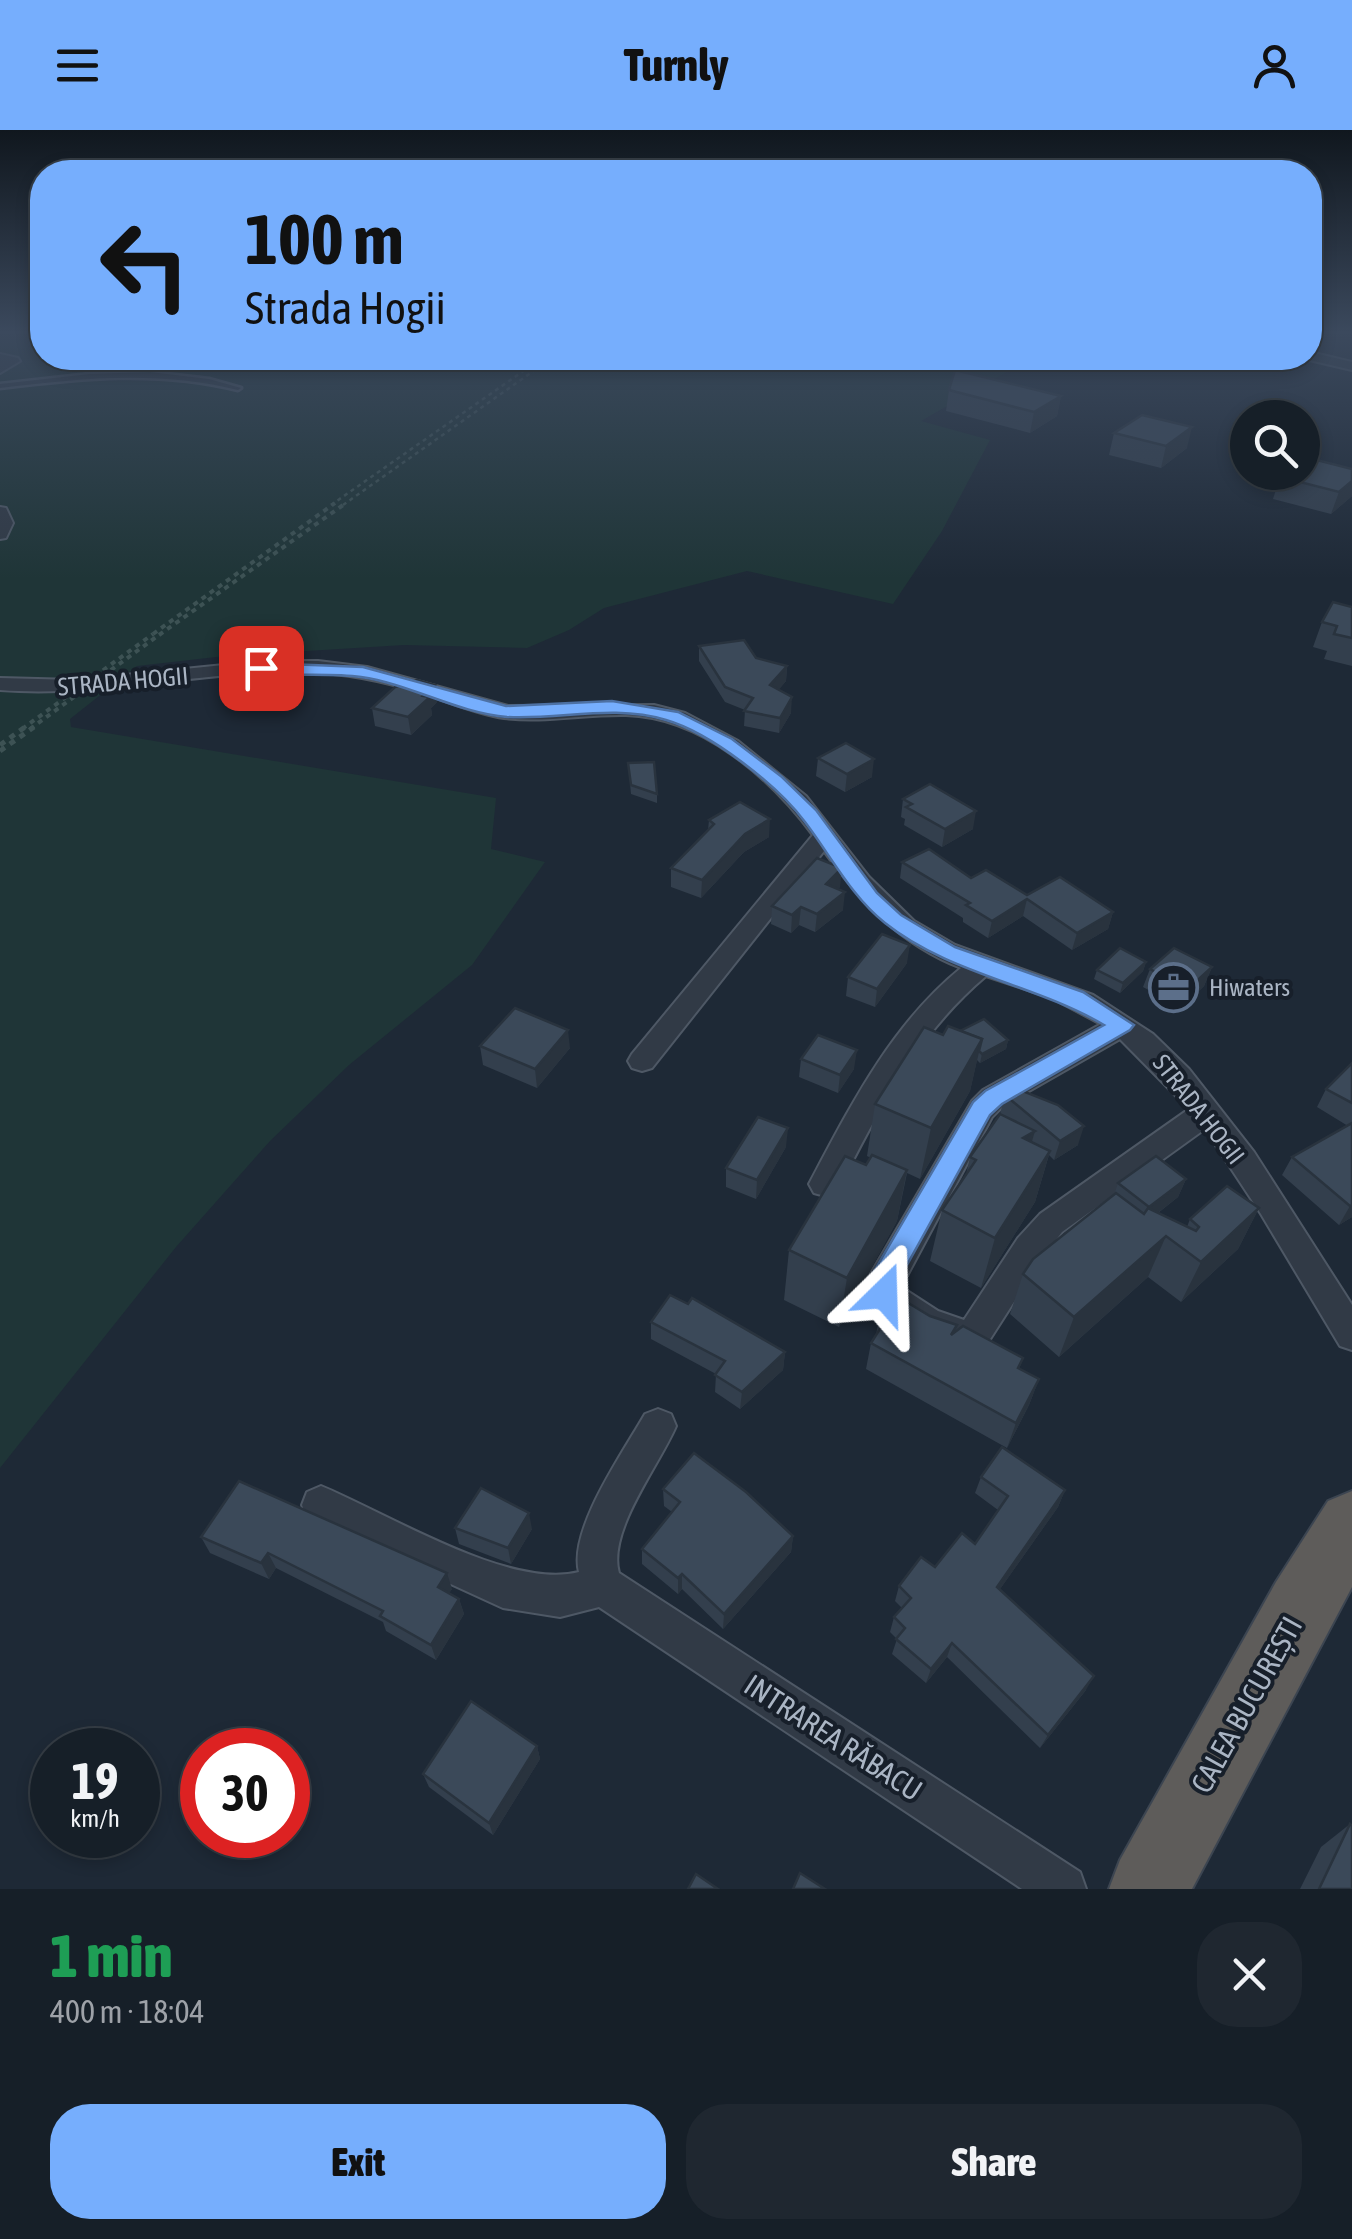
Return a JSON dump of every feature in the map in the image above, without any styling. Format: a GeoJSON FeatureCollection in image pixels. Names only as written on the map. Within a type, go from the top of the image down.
{"type":"FeatureCollection","features":[{"type":"Feature","properties":{"kind":"highway","name":"CALEA BUCUREȘTI"},"geometry":{"type":"LineString","coordinates":[[1148,1889],[1292,1624],[1352,1524]]}},
{"type":"Feature","properties":{"kind":"street"},"geometry":{"type":"LineString","coordinates":[[0,512],[4,522],[0,534]]}},
{"type":"Feature","properties":{"kind":"street","name":"STRADA HOGII"},"geometry":{"type":"LineString","coordinates":[[0,684],[69,688],[300,666],[390,678],[506,712],[612,706],[646,709],[696,726],[739,753],[796,800],[870,898],[894,920],[936,946],[981,966],[1075,998],[1122,1025],[1169,1066],[1207,1112],[1352,1335]]}},
{"type":"Feature","properties":{"kind":"street"},"geometry":{"type":"LineString","coordinates":[[642,1060],[824,836]]}},
{"type":"Feature","properties":{"kind":"street"},"geometry":{"type":"LineString","coordinates":[[825,1184],[890,1061],[941,996],[981,966]]}},
{"type":"Feature","properties":{"kind":"street"},"geometry":{"type":"LineString","coordinates":[[1122,1025],[993,1098],[982,1109],[883,1282],[884,1294],[958,1336],[973,1336],[1030,1248],[1051,1223],[1207,1112]]}},
{"type":"Feature","properties":{"kind":"street"},"geometry":{"type":"LineString","coordinates":[[321,1505],[503,1588],[560,1598],[603,1586],[595,1557],[613,1508],[658,1426]]}},
{"type":"Feature","properties":{"kind":"street","name":"INTRAREA RĂBACU"},"geometry":{"type":"LineString","coordinates":[[603,1586],[1063,1889]]}},
{"type":"Feature","properties":{"kind":"path"},"geometry":{"type":"LineString","coordinates":[[0,748],[458,414]]}},
{"type":"Feature","properties":{"kind":"path"},"geometry":{"type":"LineString","coordinates":[[156,634],[472,414]]}},
{"type":"Feature","properties":{"kind":"green space"},"geometry":{"type":"Polygon","coordinates":[[[0,414],[933,414],[921,421],[990,440],[942,531],[893,604],[747,571],[604,608],[569,630],[527,648],[404,645],[225,656],[137,666],[70,719],[71,727],[496,798],[491,849],[545,862],[472,965],[349,1065],[270,1141],[176,1247],[0,1468],[0,414]]]}},
{"type":"Feature","properties":{"kind":"building"},"geometry":{"type":"Polygon","coordinates":[[[1142,415],[1192,427],[1166,446],[1114,433],[1142,415]]]}},
{"type":"Feature","properties":{"kind":"building"},"geometry":{"type":"Polygon","coordinates":[[[1320,461],[1352,469],[1352,481],[1339,492],[1320,487],[1320,461]]]}},
{"type":"Feature","properties":{"kind":"building"},"geometry":{"type":"Polygon","coordinates":[[[1333,602],[1352,607],[1352,638],[1334,634],[1337,626],[1322,622],[1333,602]]]}},
{"type":"Feature","properties":{"kind":"building"},"geometry":{"type":"Polygon","coordinates":[[[744,640],[756,658],[787,666],[770,685],[792,697],[780,718],[744,711],[753,698],[725,687],[699,646],[744,640]]]}},
{"type":"Feature","properties":{"kind":"building"},"geometry":{"type":"Polygon","coordinates":[[[417,680],[435,685],[423,696],[430,697],[408,717],[372,708],[395,687],[417,680]]]}},
{"type":"Feature","properties":{"kind":"building"},"geometry":{"type":"Polygon","coordinates":[[[846,743],[874,759],[847,774],[818,758],[846,743]]]}},
{"type":"Feature","properties":{"kind":"building"},"geometry":{"type":"Polygon","coordinates":[[[654,762],[657,794],[631,785],[628,763],[654,762]]]}},
{"type":"Feature","properties":{"kind":"building"},"geometry":{"type":"Polygon","coordinates":[[[930,784],[976,811],[945,829],[906,807],[912,804],[903,799],[930,784]]]}},
{"type":"Feature","properties":{"kind":"building"},"geometry":{"type":"Polygon","coordinates":[[[740,802],[770,819],[745,834],[702,880],[671,868],[714,824],[709,820],[740,802]]]}},
{"type":"Feature","properties":{"kind":"building"},"geometry":{"type":"Polygon","coordinates":[[[929,849],[971,878],[986,870],[1027,895],[1060,877],[1113,912],[1077,933],[1027,899],[992,921],[902,862],[929,849]]]}},
{"type":"Feature","properties":{"kind":"building"},"geometry":{"type":"Polygon","coordinates":[[[817,858],[842,868],[826,884],[845,892],[817,914],[801,907],[792,915],[772,906],[817,858]]]}},
{"type":"Feature","properties":{"kind":"building"},"geometry":{"type":"Polygon","coordinates":[[[882,934],[910,945],[877,989],[848,977],[882,934]]]}},
{"type":"Feature","properties":{"kind":"building"},"geometry":{"type":"Polygon","coordinates":[[[1120,948],[1146,962],[1123,983],[1097,970],[1120,948]]]}},
{"type":"Feature","properties":{"kind":"building"},"geometry":{"type":"Polygon","coordinates":[[[1174,948],[1212,967],[1188,989],[1150,969],[1174,948]]]}},
{"type":"Feature","properties":{"kind":"building"},"geometry":{"type":"Polygon","coordinates":[[[515,1008],[568,1030],[535,1069],[480,1046],[515,1008]]]}},
{"type":"Feature","properties":{"kind":"building"},"geometry":{"type":"Polygon","coordinates":[[[984,1019],[1008,1040],[982,1054],[982,1039],[960,1031],[984,1019]]]}},
{"type":"Feature","properties":{"kind":"building"},"geometry":{"type":"Polygon","coordinates":[[[948,1026],[982,1039],[931,1128],[875,1104],[924,1027],[943,1035],[948,1026]]]}},
{"type":"Feature","properties":{"kind":"building"},"geometry":{"type":"Polygon","coordinates":[[[818,1035],[857,1050],[840,1075],[801,1059],[818,1035]]]}},
{"type":"Feature","properties":{"kind":"building"},"geometry":{"type":"Polygon","coordinates":[[[1352,1063],[1352,1103],[1326,1089],[1352,1063]]]}},
{"type":"Feature","properties":{"kind":"building"},"geometry":{"type":"Polygon","coordinates":[[[1015,1088],[1058,1105],[1084,1126],[1060,1141],[1005,1095],[1015,1088]]]}},
{"type":"Feature","properties":{"kind":"building"},"geometry":{"type":"Polygon","coordinates":[[[1000,1114],[1035,1131],[1023,1138],[1050,1151],[995,1238],[942,1210],[976,1160],[970,1157],[1000,1114]]]}},
{"type":"Feature","properties":{"kind":"building"},"geometry":{"type":"Polygon","coordinates":[[[758,1117],[788,1128],[757,1180],[726,1168],[758,1117]]]}},
{"type":"Feature","properties":{"kind":"building"},"geometry":{"type":"Polygon","coordinates":[[[1352,1123],[1352,1205],[1350,1206],[1292,1157],[1352,1123]]]}},
{"type":"Feature","properties":{"kind":"building"},"geometry":{"type":"Polygon","coordinates":[[[872,1155],[907,1170],[847,1278],[789,1250],[845,1156],[866,1165],[872,1155]]]}},
{"type":"Feature","properties":{"kind":"building"},"geometry":{"type":"Polygon","coordinates":[[[1156,1156],[1186,1179],[1149,1207],[1118,1183],[1156,1156]]]}},
{"type":"Feature","properties":{"kind":"building"},"geometry":{"type":"Polygon","coordinates":[[[1227,1186],[1259,1208],[1201,1262],[1166,1236],[1074,1317],[1023,1274],[1033,1259],[1116,1193],[1144,1214],[1148,1208],[1196,1231],[1199,1227],[1190,1219],[1227,1186]]]}},
{"type":"Feature","properties":{"kind":"building"},"geometry":{"type":"Polygon","coordinates":[[[670,1295],[688,1304],[692,1298],[785,1352],[742,1392],[715,1375],[725,1361],[651,1322],[670,1295]]]}},
{"type":"Feature","properties":{"kind":"building"},"geometry":{"type":"Polygon","coordinates":[[[895,1295],[930,1316],[957,1325],[951,1335],[963,1326],[1023,1358],[1018,1368],[1039,1379],[1016,1423],[871,1343],[885,1321],[879,1318],[895,1295]]]}},
{"type":"Feature","properties":{"kind":"building"},"geometry":{"type":"Polygon","coordinates":[[[1002,1447],[1065,1490],[997,1587],[1094,1676],[1048,1735],[952,1643],[931,1669],[896,1639],[905,1628],[894,1617],[911,1598],[899,1586],[921,1557],[935,1567],[962,1533],[975,1544],[1008,1496],[981,1477],[1002,1447]]]}},
{"type":"Feature","properties":{"kind":"building"},"geometry":{"type":"Polygon","coordinates":[[[694,1453],[746,1492],[793,1536],[724,1614],[682,1574],[678,1578],[642,1549],[680,1502],[663,1489],[694,1453]]]}},
{"type":"Feature","properties":{"kind":"building"},"geometry":{"type":"Polygon","coordinates":[[[239,1481],[447,1573],[438,1587],[459,1599],[431,1645],[380,1616],[383,1611],[268,1553],[261,1563],[201,1537],[239,1481]]]}},
{"type":"Feature","properties":{"kind":"building"},"geometry":{"type":"Polygon","coordinates":[[[481,1488],[529,1513],[508,1548],[455,1528],[481,1488]]]}},
{"type":"Feature","properties":{"kind":"building"},"geometry":{"type":"Polygon","coordinates":[[[471,1701],[537,1746],[489,1823],[423,1774],[471,1701]]]}},
{"type":"Feature","properties":{"kind":"building"},"geometry":{"type":"Polygon","coordinates":[[[1350,1824],[1352,1889],[1319,1889],[1350,1824]]]}},
{"type":"Feature","properties":{"kind":"building"},"geometry":{"type":"Polygon","coordinates":[[[800,1873],[825,1889],[793,1889],[800,1873]]]}},
{"type":"Feature","properties":{"kind":"building"},"geometry":{"type":"Polygon","coordinates":[[[696,1874],[718,1889],[688,1889],[696,1874]]]}},
{"type":"Feature","properties":{"kind":"place","name":"Hiwaters"},"geometry":{"type":"Point","coordinates":[1174,987]}},
{"type":"Feature","properties":{"kind":"route"},"geometry":{"type":"LineString","coordinates":[[261,668],[300,666],[363,672],[506,712],[612,706],[672,715],[726,743],[776,780],[810,814],[836,856],[870,898],[894,920],[948,952],[1075,998],[1122,1025],[993,1098],[982,1109],[883,1282],[884,1294]]}}]}
